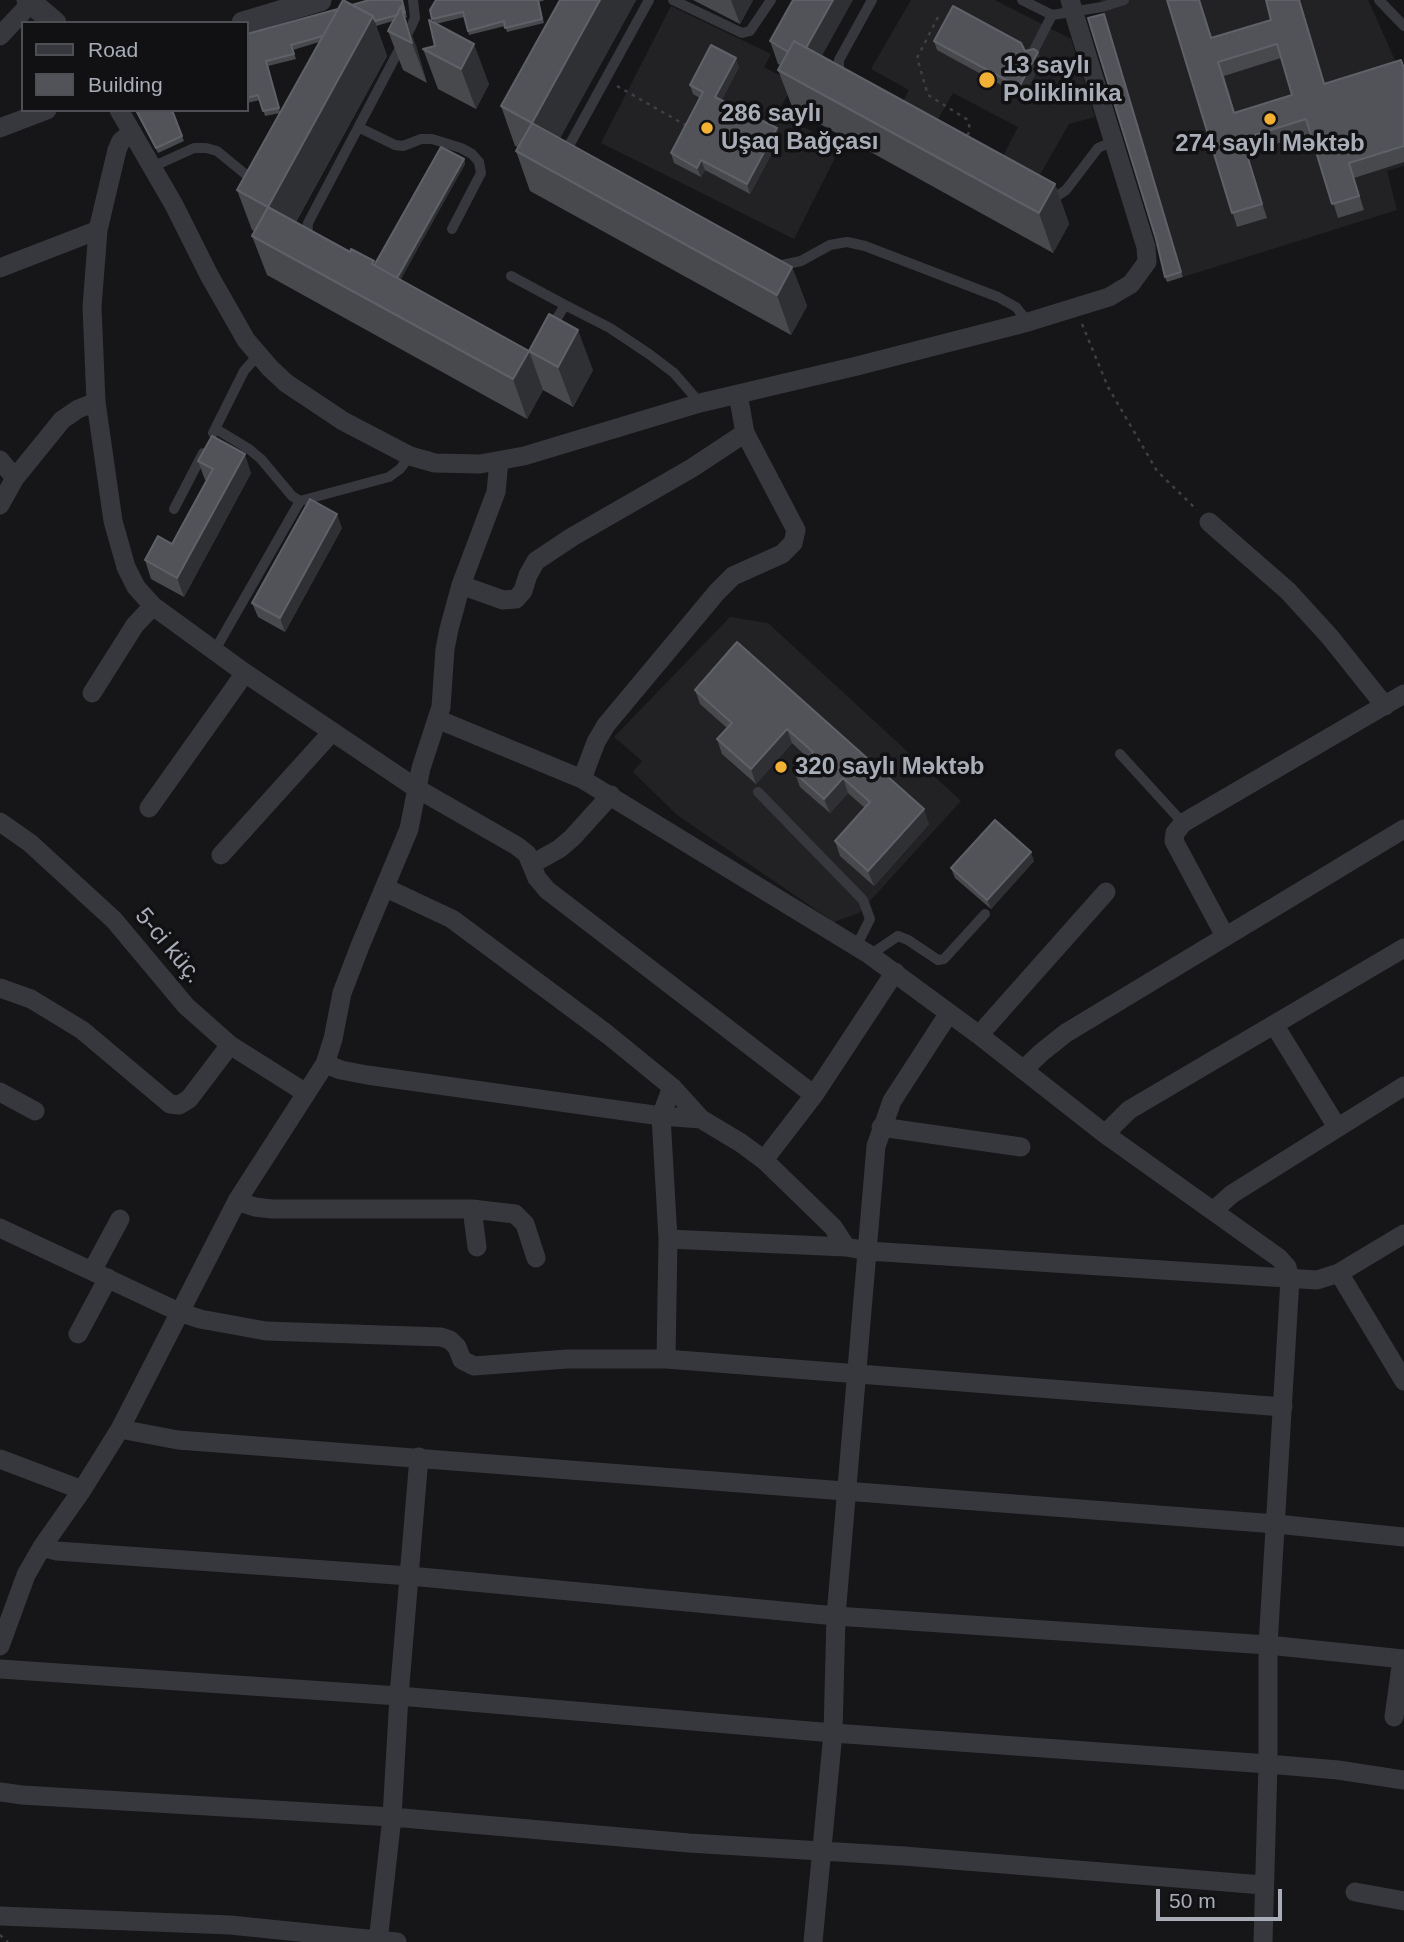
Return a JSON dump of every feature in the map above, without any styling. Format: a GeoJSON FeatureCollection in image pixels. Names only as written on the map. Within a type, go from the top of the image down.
{"type":"FeatureCollection","features":[{"type":"Feature","properties":{"kind":"street"},"geometry":{"type":"LineString","coordinates":[[254,13],[320,0]]}},
{"type":"Feature","properties":{"kind":"street"},"geometry":{"type":"LineString","coordinates":[[0,36],[29,1],[53,21]]}},
{"type":"Feature","properties":{"kind":"street"},"geometry":{"type":"LineString","coordinates":[[120,112],[246,340],[286,383],[343,421],[410,456],[435,463],[499,461],[567,444],[700,403],[1028,322],[1109,297],[1131,284],[1147,262],[1146,247],[1072,6]]}},
{"type":"Feature","properties":{"kind":"street"},"geometry":{"type":"LineString","coordinates":[[0,128],[42,112]]}},
{"type":"Feature","properties":{"kind":"street"},"geometry":{"type":"LineString","coordinates":[[132,132],[121,141],[117,150],[98,230],[93,307],[96,402],[118,544],[136,587],[153,606],[245,674],[416,788],[517,846],[527,854],[537,878],[547,890],[814,1095]]}},
{"type":"Feature","properties":{"kind":"street"},"geometry":{"type":"LineString","coordinates":[[0,268],[98,230]]}},
{"type":"Feature","properties":{"kind":"street"},"geometry":{"type":"LineString","coordinates":[[582,779],[596,742],[606,725],[717,592],[733,576],[782,554],[793,543],[796,530],[745,433],[738,394]]}},
{"type":"Feature","properties":{"kind":"street"},"geometry":{"type":"LineString","coordinates":[[0,505],[15,478],[62,420],[78,409],[96,402]]}},
{"type":"Feature","properties":{"kind":"street"},"geometry":{"type":"LineString","coordinates":[[461,585],[503,600],[516,599],[523,592],[536,561],[572,537],[692,468],[745,433]]}},
{"type":"Feature","properties":{"kind":"street"},"geometry":{"type":"LineString","coordinates":[[0,460],[15,478]]}},
{"type":"Feature","properties":{"kind":"street"},"geometry":{"type":"LineString","coordinates":[[0,1646],[8,1600],[120,1429],[237,1201],[325,1064],[342,993],[409,828],[416,788],[440,707],[445,649],[461,585],[496,492],[499,461]]}},
{"type":"Feature","properties":{"kind":"street"},"geometry":{"type":"LineString","coordinates":[[1209,522],[1288,591],[1330,637],[1385,706]]}},
{"type":"Feature","properties":{"kind":"street"},"geometry":{"type":"LineString","coordinates":[[92,693],[135,625],[153,606]]}},
{"type":"Feature","properties":{"kind":"street"},"geometry":{"type":"LineString","coordinates":[[149,808],[245,674]]}},
{"type":"Feature","properties":{"kind":"street"},"geometry":{"type":"LineString","coordinates":[[1225,936],[1174,841],[1175,833],[1183,823],[1404,694]]}},
{"type":"Feature","properties":{"kind":"street"},"geometry":{"type":"LineString","coordinates":[[437,719],[582,779],[863,951],[979,1035],[1105,1134],[1279,1258],[1287,1268],[1290,1279],[1268,1645],[1263,1942]]}},
{"type":"Feature","properties":{"kind":"street"},"geometry":{"type":"LineString","coordinates":[[220,855],[332,732]]}},
{"type":"Feature","properties":{"kind":"street"},"geometry":{"type":"LineString","coordinates":[[532,864],[559,849],[572,838],[611,795]]}},
{"type":"Feature","properties":{"kind":"street","name":"5-ci küç."},"geometry":{"type":"LineString","coordinates":[[0,822],[30,843],[86,892],[114,920],[186,1006],[230,1045],[306,1093]]}},
{"type":"Feature","properties":{"kind":"street"},"geometry":{"type":"LineString","coordinates":[[1023,1070],[1066,1032],[1404,829]]}},
{"type":"Feature","properties":{"kind":"street"},"geometry":{"type":"LineString","coordinates":[[386,888],[452,919],[607,1034],[672,1087],[701,1119],[764,1160],[832,1227],[846,1247]]}},
{"type":"Feature","properties":{"kind":"street"},"geometry":{"type":"LineString","coordinates":[[979,1035],[1106,892]]}},
{"type":"Feature","properties":{"kind":"street"},"geometry":{"type":"LineString","coordinates":[[1105,1134],[1129,1110],[1404,948]]}},
{"type":"Feature","properties":{"kind":"street"},"geometry":{"type":"LineString","coordinates":[[764,1160],[814,1095],[895,972]]}},
{"type":"Feature","properties":{"kind":"street"},"geometry":{"type":"LineString","coordinates":[[0,988],[31,999],[82,1030],[170,1104],[179,1105],[189,1099],[230,1045]]}},
{"type":"Feature","properties":{"kind":"street"},"geometry":{"type":"LineString","coordinates":[[813,1942],[833,1733],[836,1616],[876,1146],[892,1101],[949,1013]]}},
{"type":"Feature","properties":{"kind":"street"},"geometry":{"type":"LineString","coordinates":[[1275,1026],[1337,1127]]}},
{"type":"Feature","properties":{"kind":"street"},"geometry":{"type":"LineString","coordinates":[[325,1064],[367,1076],[701,1119]]}},
{"type":"Feature","properties":{"kind":"street"},"geometry":{"type":"LineString","coordinates":[[1213,1210],[1232,1194],[1404,1086]]}},
{"type":"Feature","properties":{"kind":"street"},"geometry":{"type":"LineString","coordinates":[[666,1359],[668,1239],[662,1116],[672,1087]]}},
{"type":"Feature","properties":{"kind":"street"},"geometry":{"type":"LineString","coordinates":[[0,1092],[35,1111]]}},
{"type":"Feature","properties":{"kind":"street"},"geometry":{"type":"LineString","coordinates":[[881,1127],[1021,1147]]}},
{"type":"Feature","properties":{"kind":"street"},"geometry":{"type":"LineString","coordinates":[[237,1201],[272,1209],[472,1209],[515,1214],[525,1224],[536,1258]]}},
{"type":"Feature","properties":{"kind":"street"},"geometry":{"type":"LineString","coordinates":[[472,1209],[477,1247]]}},
{"type":"Feature","properties":{"kind":"street"},"geometry":{"type":"LineString","coordinates":[[78,1334],[120,1219]]}},
{"type":"Feature","properties":{"kind":"street"},"geometry":{"type":"LineString","coordinates":[[0,1228],[179,1312],[200,1319],[266,1331],[441,1338],[450,1340],[457,1347],[462,1360],[474,1366],[567,1359],[666,1359],[1283,1407]]}},
{"type":"Feature","properties":{"kind":"street"},"geometry":{"type":"LineString","coordinates":[[668,1239],[846,1247],[868,1251],[1317,1280],[1339,1273],[1404,1234]]}},
{"type":"Feature","properties":{"kind":"street"},"geometry":{"type":"LineString","coordinates":[[1339,1273],[1404,1381]]}},
{"type":"Feature","properties":{"kind":"street"},"geometry":{"type":"LineString","coordinates":[[120,1429],[178,1440],[1276,1524],[1404,1537]]}},
{"type":"Feature","properties":{"kind":"street"},"geometry":{"type":"LineString","coordinates":[[0,1916],[230,1925],[384,1941],[399,1696],[418,1457]]}},
{"type":"Feature","properties":{"kind":"street"},"geometry":{"type":"LineString","coordinates":[[0,1459],[82,1490]]}},
{"type":"Feature","properties":{"kind":"street"},"geometry":{"type":"LineString","coordinates":[[42,1547],[57,1551],[410,1576],[836,1616],[1268,1645],[1403,1659],[1394,1717]]}},
{"type":"Feature","properties":{"kind":"street"},"geometry":{"type":"LineString","coordinates":[[0,1669],[399,1696],[833,1733],[1268,1764],[1338,1770],[1404,1780]]}},
{"type":"Feature","properties":{"kind":"street"},"geometry":{"type":"LineString","coordinates":[[0,1792],[392,1817],[822,1853],[904,1856],[1263,1885]]}},
{"type":"Feature","properties":{"kind":"street"},"geometry":{"type":"LineString","coordinates":[[1355,1892],[1404,1900]]}},
{"type":"Feature","properties":{"kind":"lane"},"geometry":{"type":"LineString","coordinates":[[312,248],[306,235],[308,223],[411,27],[415,18],[413,0]]}},
{"type":"Feature","properties":{"kind":"lane"},"geometry":{"type":"LineString","coordinates":[[566,162],[565,152],[649,0]]}},
{"type":"Feature","properties":{"kind":"lane"},"geometry":{"type":"LineString","coordinates":[[673,0],[742,33],[750,31],[771,0]]}},
{"type":"Feature","properties":{"kind":"lane"},"geometry":{"type":"LineString","coordinates":[[848,83],[839,72],[839,60],[872,0]]}},
{"type":"Feature","properties":{"kind":"lane"},"geometry":{"type":"LineString","coordinates":[[1022,0],[1052,15]]}},
{"type":"Feature","properties":{"kind":"lane"},"geometry":{"type":"LineString","coordinates":[[1032,54],[1052,15],[1072,6],[1124,0]]}},
{"type":"Feature","properties":{"kind":"lane"},"geometry":{"type":"LineString","coordinates":[[1378,0],[1404,26]]}},
{"type":"Feature","properties":{"kind":"lane"},"geometry":{"type":"LineString","coordinates":[[360,128],[395,145],[402,146],[421,139],[432,139],[472,154],[479,162],[481,173],[452,229]]}},
{"type":"Feature","properties":{"kind":"lane"},"geometry":{"type":"LineString","coordinates":[[1035,189],[1045,195],[1057,196],[1066,190],[1098,148],[1114,141]]}},
{"type":"Feature","properties":{"kind":"lane"},"geometry":{"type":"LineString","coordinates":[[152,167],[194,148],[206,148],[217,152],[257,183]]}},
{"type":"Feature","properties":{"kind":"lane"},"geometry":{"type":"LineString","coordinates":[[767,262],[782,265],[800,261],[830,245],[847,242],[865,246],[998,296],[1016,307],[1028,322]]}},
{"type":"Feature","properties":{"kind":"lane"},"geometry":{"type":"LineString","coordinates":[[511,276],[610,328],[649,354],[674,373],[700,403]]}},
{"type":"Feature","properties":{"kind":"lane"},"geometry":{"type":"LineString","coordinates":[[546,337],[565,305]]}},
{"type":"Feature","properties":{"kind":"lane"},"geometry":{"type":"LineString","coordinates":[[174,509],[244,371],[258,355]]}},
{"type":"Feature","properties":{"kind":"lane"},"geometry":{"type":"LineString","coordinates":[[216,429],[261,459],[292,496],[300,501]]}},
{"type":"Feature","properties":{"kind":"lane"},"geometry":{"type":"LineString","coordinates":[[215,650],[300,501],[389,477],[400,469],[410,456]]}},
{"type":"Feature","properties":{"kind":"lane"},"geometry":{"type":"LineString","coordinates":[[1120,754],[1183,823]]}},
{"type":"Feature","properties":{"kind":"lane"},"geometry":{"type":"LineString","coordinates":[[758,793],[863,900],[870,919],[863,951]]}},
{"type":"Feature","properties":{"kind":"lane"},"geometry":{"type":"LineString","coordinates":[[863,951],[898,936],[938,960],[944,958],[985,914]]}},
{"type":"Feature","properties":{"kind":"path"},"geometry":{"type":"LineString","coordinates":[[938,17],[917,58],[930,98],[968,120],[970,130],[965,139]]}},
{"type":"Feature","properties":{"kind":"path"},"geometry":{"type":"LineString","coordinates":[[605,79],[692,129]]}},
{"type":"Feature","properties":{"kind":"path"},"geometry":{"type":"LineString","coordinates":[[1075,308],[1108,387],[1157,471],[1209,522]]}},
{"type":"Feature","properties":{"kind":"path"},"geometry":{"type":"LineString","coordinates":[[0,1935],[8,1942]]}},
{"type":"Feature","properties":{"kind":"shaded area","name":"13 saylı Poliklinika"},"geometry":{"type":"Polygon","coordinates":[[[911,0],[995,0],[1071,39],[1095,117],[1069,124],[1037,180],[1001,160],[1018,127],[953,93],[934,126],[900,107],[909,90],[871,69],[911,0]]]}},
{"type":"Feature","properties":{"kind":"shaded area","name":"274 saylı Məktəb"},"geometry":{"type":"Polygon","coordinates":[[[1100,0],[1368,0],[1400,71],[1404,70],[1404,166],[1387,171],[1397,210],[1183,277],[1100,0]]]}},
{"type":"Feature","properties":{"kind":"shaded area","name":"286 saylı Uşaq Bağçası"},"geometry":{"type":"Polygon","coordinates":[[[671,6],[771,54],[764,67],[794,83],[777,114],[841,146],[794,239],[601,143],[671,6]]]}},
{"type":"Feature","properties":{"kind":"shaded area","name":"320 saylı Məktəb"},"geometry":{"type":"Polygon","coordinates":[[[730,617],[768,623],[961,801],[859,913],[834,922],[677,815],[633,772],[642,761],[614,737],[730,617]]]}},
{"type":"Feature","properties":{"kind":"building"},"geometry":{"type":"Polygon","coordinates":[[[343,0],[373,16],[268,207],[237,190],[343,0]]]}},
{"type":"Feature","properties":{"kind":"building"},"geometry":{"type":"Polygon","coordinates":[[[369,0],[402,0],[405,13],[401,6],[397,15],[375,21],[373,16],[352,5],[369,0]]]}},
{"type":"Feature","properties":{"kind":"building"},"geometry":{"type":"Polygon","coordinates":[[[436,0],[538,0],[542,19],[505,28],[504,21],[468,31],[463,12],[432,19],[430,10],[436,0]]]}},
{"type":"Feature","properties":{"kind":"building"},"geometry":{"type":"Polygon","coordinates":[[[560,0],[600,0],[532,123],[501,106],[560,0]]]}},
{"type":"Feature","properties":{"kind":"building"},"geometry":{"type":"Polygon","coordinates":[[[793,0],[833,0],[806,48],[794,41],[788,52],[770,41],[793,0]]]}},
{"type":"Feature","properties":{"kind":"building"},"geometry":{"type":"Polygon","coordinates":[[[1167,0],[1199,0],[1211,38],[1271,20],[1266,0],[1299,0],[1324,84],[1401,60],[1404,68],[1404,146],[1349,163],[1359,196],[1332,204],[1306,119],[1242,139],[1262,204],[1232,213],[1167,0]],[[1277,44],[1218,62],[1234,113],[1292,95],[1277,44]]]}},
{"type":"Feature","properties":{"kind":"building"},"geometry":{"type":"Polygon","coordinates":[[[401,6],[412,43],[388,31],[401,6]]]}},
{"type":"Feature","properties":{"kind":"building"},"geometry":{"type":"Polygon","coordinates":[[[953,6],[1021,43],[1025,51],[1034,49],[1038,52],[1019,87],[934,41],[953,6]]]}},
{"type":"Feature","properties":{"kind":"building"},"geometry":{"type":"Polygon","coordinates":[[[338,9],[323,36],[291,45],[294,54],[266,61],[279,108],[263,111],[258,95],[248,98],[248,34],[338,9]]]}},
{"type":"Feature","properties":{"kind":"building"},"geometry":{"type":"Polygon","coordinates":[[[1104,14],[1181,272],[1165,277],[1156,239],[1088,18],[1104,14]]]}},
{"type":"Feature","properties":{"kind":"building"},"geometry":{"type":"Polygon","coordinates":[[[429,20],[474,44],[461,69],[423,49],[435,46],[429,20]]]}},
{"type":"Feature","properties":{"kind":"building"},"geometry":{"type":"Polygon","coordinates":[[[794,41],[1055,184],[1039,213],[778,70],[794,41]]]}},
{"type":"Feature","properties":{"kind":"building"},"geometry":{"type":"Polygon","coordinates":[[[711,45],[736,58],[715,97],[777,128],[747,184],[701,160],[697,168],[671,153],[703,92],[690,85],[711,45]]]}},
{"type":"Feature","properties":{"kind":"building"},"geometry":{"type":"Polygon","coordinates":[[[137,112],[173,112],[182,136],[156,148],[137,112]]]}},
{"type":"Feature","properties":{"kind":"building"},"geometry":{"type":"Polygon","coordinates":[[[532,123],[792,267],[777,295],[516,151],[532,123]]]}},
{"type":"Feature","properties":{"kind":"building"},"geometry":{"type":"Polygon","coordinates":[[[441,147],[464,159],[397,278],[375,264],[441,147]]]}},
{"type":"Feature","properties":{"kind":"building"},"geometry":{"type":"Polygon","coordinates":[[[268,207],[350,252],[351,249],[374,261],[372,264],[529,351],[513,379],[252,236],[268,207]]]}},
{"type":"Feature","properties":{"kind":"building"},"geometry":{"type":"Polygon","coordinates":[[[549,314],[578,330],[558,367],[529,351],[549,314]]]}},
{"type":"Feature","properties":{"kind":"building"},"geometry":{"type":"Polygon","coordinates":[[[212,436],[245,454],[177,578],[145,560],[158,536],[172,544],[213,469],[198,461],[212,436]]]}},
{"type":"Feature","properties":{"kind":"building"},"geometry":{"type":"Polygon","coordinates":[[[310,499],[337,514],[280,618],[252,603],[310,499]]]}},
{"type":"Feature","properties":{"kind":"building"},"geometry":{"type":"Polygon","coordinates":[[[737,642],[924,809],[868,871],[835,841],[870,802],[843,778],[824,799],[795,773],[813,752],[787,729],[751,769],[717,739],[732,723],[695,690],[737,642]]]}},
{"type":"Feature","properties":{"kind":"building"},"geometry":{"type":"Polygon","coordinates":[[[995,820],[1031,852],[987,900],[951,868],[995,820]]]}},
{"type":"Feature","properties":{"kind":"place","name":"13 saylı Poliklinika"},"geometry":{"type":"Point","coordinates":[987,80]}},
{"type":"Feature","properties":{"kind":"place","name":"274 saylı Məktəb"},"geometry":{"type":"Point","coordinates":[1270,119]}},
{"type":"Feature","properties":{"kind":"place","name":"286 saylı Uşaq Bağçası"},"geometry":{"type":"Point","coordinates":[707,128]}},
{"type":"Feature","properties":{"kind":"place","name":"320 saylı Məktəb"},"geometry":{"type":"Point","coordinates":[781,767]}}]}
